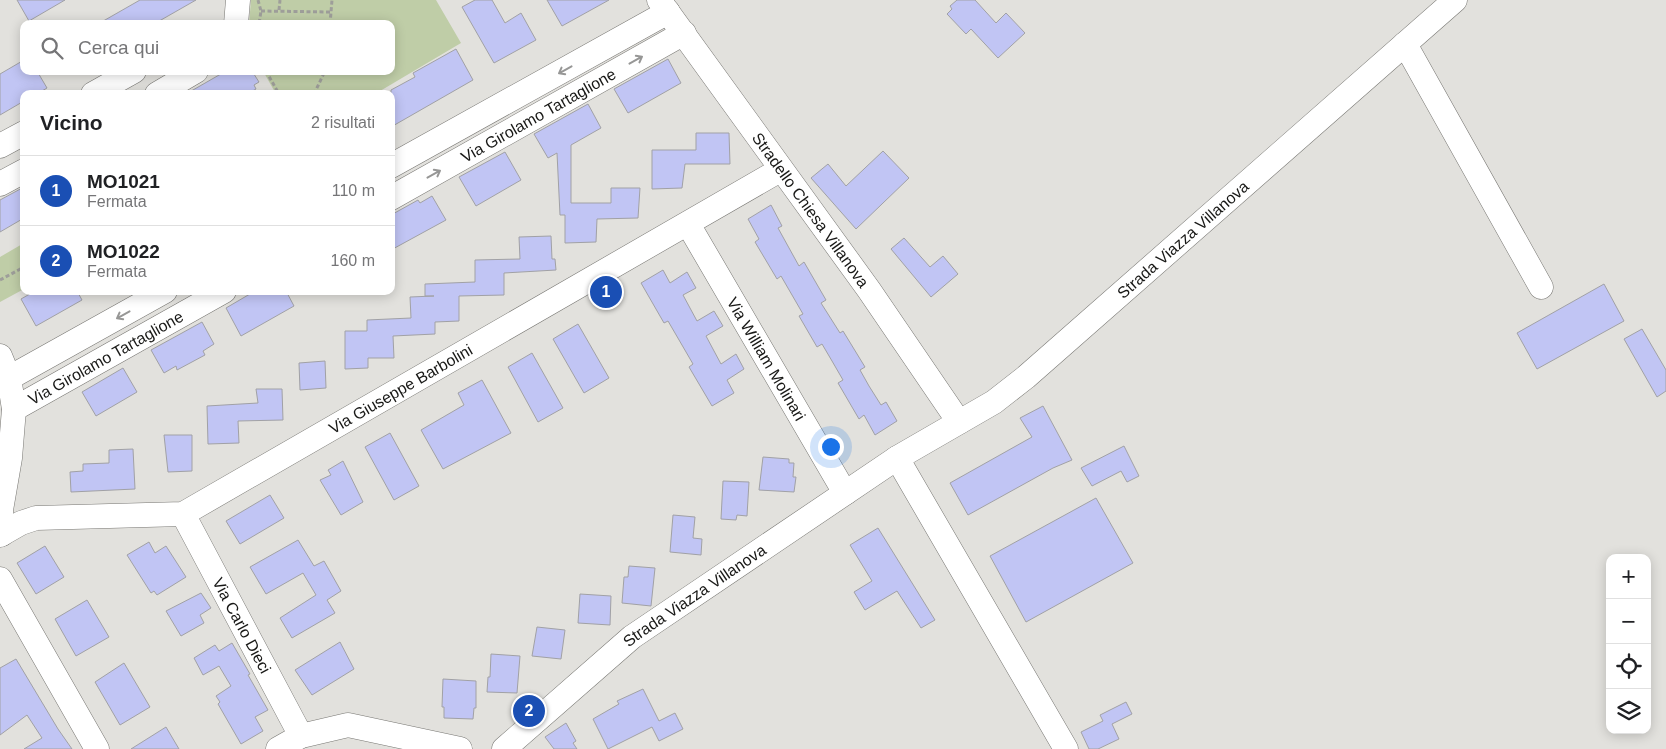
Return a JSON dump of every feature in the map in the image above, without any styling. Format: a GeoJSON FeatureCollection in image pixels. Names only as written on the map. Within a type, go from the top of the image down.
{"type":"FeatureCollection","features":[{"type":"Feature","properties":{"kind":"street"},"geometry":{"type":"LineString","coordinates":[[236,20],[238,0]]}},
{"type":"Feature","properties":{"kind":"street","name":"Strada Viazza Villanova"},"geometry":{"type":"LineString","coordinates":[[504,749],[632,637],[897,458],[994,402],[1026,377],[1455,0]]}},
{"type":"Feature","properties":{"kind":"street","name":"Stradello Chiesa Villanova"},"geometry":{"type":"LineString","coordinates":[[664,6],[868,290],[959,422]]}},
{"type":"Feature","properties":{"kind":"street","name":"Via Girolamo Tartaglione"},"geometry":{"type":"LineString","coordinates":[[395,164],[664,6]]}},
{"type":"Feature","properties":{"kind":"street","name":"Via Girolamo Tartaglione"},"geometry":{"type":"LineString","coordinates":[[395,196],[684,33]]}},
{"type":"Feature","properties":{"kind":"street"},"geometry":{"type":"LineString","coordinates":[[1405,44],[1541,288]]}},
{"type":"Feature","properties":{"kind":"street"},"geometry":{"type":"LineString","coordinates":[[100,90],[127,75]]}},
{"type":"Feature","properties":{"kind":"street"},"geometry":{"type":"LineString","coordinates":[[164,90],[189,75]]}},
{"type":"Feature","properties":{"kind":"street"},"geometry":{"type":"LineString","coordinates":[[0,146],[20,134]]}},
{"type":"Feature","properties":{"kind":"street","name":"Via Giuseppe Barbolini"},"geometry":{"type":"LineString","coordinates":[[1,535],[21,523],[36,518],[183,514],[780,170]]}},
{"type":"Feature","properties":{"kind":"street"},"geometry":{"type":"LineString","coordinates":[[0,184],[20,172]]}},
{"type":"Feature","properties":{"kind":"street","name":"Via William Molinari"},"geometry":{"type":"LineString","coordinates":[[688,224],[845,493]]}},
{"type":"Feature","properties":{"kind":"street","name":"Via Girolamo Tartaglione"},"geometry":{"type":"LineString","coordinates":[[9,378],[158,295]]}},
{"type":"Feature","properties":{"kind":"street","name":"Via Girolamo Tartaglione"},"geometry":{"type":"LineString","coordinates":[[14,410],[217,295]]}},
{"type":"Feature","properties":{"kind":"street"},"geometry":{"type":"LineString","coordinates":[[0,356],[9,378],[14,410],[10,458],[1,510],[1,535]]}},
{"type":"Feature","properties":{"kind":"street"},"geometry":{"type":"LineString","coordinates":[[897,458],[1066,749]]}},
{"type":"Feature","properties":{"kind":"street","name":"Via Carlo Dieci"},"geometry":{"type":"LineString","coordinates":[[183,514],[301,736]]}},
{"type":"Feature","properties":{"kind":"street"},"geometry":{"type":"LineString","coordinates":[[0,579],[97,749]]}},
{"type":"Feature","properties":{"kind":"street"},"geometry":{"type":"LineString","coordinates":[[278,749],[301,736],[348,725],[460,749]]}},
{"type":"Feature","properties":{"kind":"path"},"geometry":{"type":"LineString","coordinates":[[258,0],[261,11],[260,20]]}},
{"type":"Feature","properties":{"kind":"path"},"geometry":{"type":"LineString","coordinates":[[279,10],[280,0]]}},
{"type":"Feature","properties":{"kind":"path"},"geometry":{"type":"LineString","coordinates":[[330,20],[332,0]]}},
{"type":"Feature","properties":{"kind":"path"},"geometry":{"type":"LineString","coordinates":[[261,11],[331,12]]}},
{"type":"Feature","properties":{"kind":"path"},"geometry":{"type":"LineString","coordinates":[[268,75],[277,90]]}},
{"type":"Feature","properties":{"kind":"path"},"geometry":{"type":"LineString","coordinates":[[316,90],[323,75]]}},
{"type":"Feature","properties":{"kind":"path"},"geometry":{"type":"LineString","coordinates":[[0,280],[20,268]]}},
{"type":"Feature","properties":{"kind":"green space"},"geometry":{"type":"Polygon","coordinates":[[[251,0],[436,0],[461,43],[382,90],[274,90],[265,75],[395,75],[395,20],[249,20],[251,0]]]}},
{"type":"Feature","properties":{"kind":"green space"},"geometry":{"type":"Polygon","coordinates":[[[20,245],[20,291],[0,302],[0,257],[20,245]]]}},
{"type":"Feature","properties":{"kind":"building"},"geometry":{"type":"Polygon","coordinates":[[[17,0],[65,0],[31,20],[28,20],[17,0]]]}},
{"type":"Feature","properties":{"kind":"building"},"geometry":{"type":"Polygon","coordinates":[[[140,0],[196,0],[161,20],[105,20],[140,0]]]}},
{"type":"Feature","properties":{"kind":"building"},"geometry":{"type":"Polygon","coordinates":[[[475,0],[492,0],[505,23],[521,13],[536,40],[494,63],[462,7],[475,0]]]}},
{"type":"Feature","properties":{"kind":"building"},"geometry":{"type":"Polygon","coordinates":[[[547,0],[609,0],[562,26],[547,0]]]}},
{"type":"Feature","properties":{"kind":"building"},"geometry":{"type":"Polygon","coordinates":[[[957,0],[975,0],[996,23],[1006,13],[1025,33],[998,58],[971,29],[966,34],[947,14],[952,9],[950,6],[957,0]]]}},
{"type":"Feature","properties":{"kind":"building"},"geometry":{"type":"Polygon","coordinates":[[[456,49],[473,80],[395,125],[395,90],[391,90],[415,77],[413,73],[456,49]]]}},
{"type":"Feature","properties":{"kind":"building"},"geometry":{"type":"Polygon","coordinates":[[[668,59],[681,83],[628,113],[614,89],[668,59]]]}},
{"type":"Feature","properties":{"kind":"building"},"geometry":{"type":"Polygon","coordinates":[[[20,62],[20,75],[39,75],[47,88],[44,90],[20,90],[20,103],[0,115],[0,74],[20,62]]]}},
{"type":"Feature","properties":{"kind":"building"},"geometry":{"type":"Polygon","coordinates":[[[219,75],[255,75],[259,82],[254,85],[256,89],[254,90],[193,90],[219,75]]]}},
{"type":"Feature","properties":{"kind":"building"},"geometry":{"type":"Polygon","coordinates":[[[588,104],[601,128],[571,145],[571,203],[611,203],[611,188],[640,188],[638,218],[597,219],[596,242],[565,243],[565,215],[560,215],[557,153],[548,158],[534,134],[588,104]]]}},
{"type":"Feature","properties":{"kind":"building"},"geometry":{"type":"Polygon","coordinates":[[[696,133],[729,133],[730,164],[685,164],[682,188],[652,189],[652,150],[696,150],[696,133]]]}},
{"type":"Feature","properties":{"kind":"building"},"geometry":{"type":"Polygon","coordinates":[[[883,151],[909,178],[856,229],[811,178],[828,164],[846,186],[883,151]]]}},
{"type":"Feature","properties":{"kind":"building"},"geometry":{"type":"Polygon","coordinates":[[[505,152],[521,180],[476,206],[459,177],[505,152]]]}},
{"type":"Feature","properties":{"kind":"building"},"geometry":{"type":"Polygon","coordinates":[[[20,189],[20,220],[0,232],[0,200],[20,189]]]}},
{"type":"Feature","properties":{"kind":"building"},"geometry":{"type":"Polygon","coordinates":[[[432,196],[446,220],[395,248],[395,213],[418,200],[420,203],[432,196]]]}},
{"type":"Feature","properties":{"kind":"building"},"geometry":{"type":"Polygon","coordinates":[[[771,205],[782,226],[778,228],[799,266],[804,262],[826,300],[821,303],[840,333],[843,331],[865,367],[860,370],[869,386],[881,405],[886,402],[897,421],[875,435],[864,415],[859,419],[838,383],[843,380],[832,361],[822,344],[817,347],[799,316],[803,314],[781,276],[777,279],[755,242],[759,239],[748,219],[771,205]]]}},
{"type":"Feature","properties":{"kind":"building"},"geometry":{"type":"Polygon","coordinates":[[[551,236],[552,259],[555,259],[556,270],[504,273],[504,295],[459,296],[459,321],[435,322],[435,334],[393,336],[394,358],[368,358],[368,368],[345,369],[345,331],[367,331],[367,320],[411,318],[410,297],[434,296],[425,296],[425,284],[475,282],[475,260],[520,259],[519,237],[551,236]]]}},
{"type":"Feature","properties":{"kind":"building"},"geometry":{"type":"Polygon","coordinates":[[[904,238],[930,267],[943,256],[958,274],[931,297],[891,249],[904,238]]]}},
{"type":"Feature","properties":{"kind":"building"},"geometry":{"type":"Polygon","coordinates":[[[663,270],[670,283],[687,272],[696,288],[683,295],[697,321],[714,311],[723,326],[706,336],[721,364],[736,354],[744,369],[727,380],[734,393],[712,406],[689,367],[693,364],[668,321],[664,323],[641,283],[663,270]]]}},
{"type":"Feature","properties":{"kind":"building"},"geometry":{"type":"Polygon","coordinates":[[[1604,284],[1624,321],[1537,369],[1517,333],[1604,284]]]}},
{"type":"Feature","properties":{"kind":"building"},"geometry":{"type":"Polygon","coordinates":[[[28,295],[79,295],[82,300],[36,326],[21,299],[28,295]]]}},
{"type":"Feature","properties":{"kind":"building"},"geometry":{"type":"Polygon","coordinates":[[[248,295],[288,295],[294,306],[241,336],[226,308],[248,295]]]}},
{"type":"Feature","properties":{"kind":"building"},"geometry":{"type":"Polygon","coordinates":[[[202,322],[214,344],[203,351],[205,355],[177,370],[176,366],[164,373],[151,350],[202,322]]]}},
{"type":"Feature","properties":{"kind":"building"},"geometry":{"type":"Polygon","coordinates":[[[578,324],[609,378],[584,393],[553,339],[578,324]]]}},
{"type":"Feature","properties":{"kind":"building"},"geometry":{"type":"Polygon","coordinates":[[[1642,329],[1666,370],[1666,391],[1657,397],[1624,339],[1642,329]]]}},
{"type":"Feature","properties":{"kind":"building"},"geometry":{"type":"Polygon","coordinates":[[[532,353],[563,408],[538,422],[508,367],[532,353]]]}},
{"type":"Feature","properties":{"kind":"building"},"geometry":{"type":"Polygon","coordinates":[[[325,361],[326,388],[300,390],[299,363],[325,361]]]}},
{"type":"Feature","properties":{"kind":"building"},"geometry":{"type":"Polygon","coordinates":[[[123,368],[137,392],[96,416],[82,392],[123,368]]]}},
{"type":"Feature","properties":{"kind":"building"},"geometry":{"type":"Polygon","coordinates":[[[482,380],[511,433],[443,469],[421,430],[464,405],[458,393],[482,380]]]}},
{"type":"Feature","properties":{"kind":"building"},"geometry":{"type":"Polygon","coordinates":[[[256,389],[282,389],[283,420],[238,421],[239,443],[208,444],[207,406],[258,403],[256,389]]]}},
{"type":"Feature","properties":{"kind":"building"},"geometry":{"type":"Polygon","coordinates":[[[1043,406],[1072,460],[1053,468],[968,515],[950,483],[1032,437],[1020,418],[1043,406]]]}},
{"type":"Feature","properties":{"kind":"building"},"geometry":{"type":"Polygon","coordinates":[[[390,433],[419,486],[394,500],[365,447],[390,433]]]}},
{"type":"Feature","properties":{"kind":"building"},"geometry":{"type":"Polygon","coordinates":[[[164,435],[192,435],[192,471],[168,472],[164,435]]]}},
{"type":"Feature","properties":{"kind":"building"},"geometry":{"type":"Polygon","coordinates":[[[1124,446],[1139,476],[1127,482],[1121,471],[1092,486],[1081,468],[1124,446]]]}},
{"type":"Feature","properties":{"kind":"building"},"geometry":{"type":"Polygon","coordinates":[[[133,449],[135,489],[71,492],[70,472],[83,471],[83,464],[109,463],[109,450],[133,449]]]}},
{"type":"Feature","properties":{"kind":"building"},"geometry":{"type":"Polygon","coordinates":[[[763,457],[789,459],[789,463],[794,463],[793,477],[796,477],[794,492],[759,490],[763,457]]]}},
{"type":"Feature","properties":{"kind":"building"},"geometry":{"type":"Polygon","coordinates":[[[343,461],[363,502],[341,515],[320,480],[331,475],[328,470],[343,461]]]}},
{"type":"Feature","properties":{"kind":"building"},"geometry":{"type":"Polygon","coordinates":[[[723,481],[749,482],[747,516],[737,515],[736,520],[721,519],[723,481]]]}},
{"type":"Feature","properties":{"kind":"building"},"geometry":{"type":"Polygon","coordinates":[[[270,495],[284,518],[240,544],[226,521],[270,495]]]}},
{"type":"Feature","properties":{"kind":"building"},"geometry":{"type":"Polygon","coordinates":[[[1096,498],[1133,563],[1026,622],[990,556],[1096,498]]]}},
{"type":"Feature","properties":{"kind":"building"},"geometry":{"type":"Polygon","coordinates":[[[673,515],[695,517],[693,538],[702,539],[701,555],[670,552],[673,515]]]}},
{"type":"Feature","properties":{"kind":"building"},"geometry":{"type":"Polygon","coordinates":[[[878,528],[935,620],[921,628],[897,591],[865,610],[854,592],[872,581],[850,545],[878,528]]]}},
{"type":"Feature","properties":{"kind":"building"},"geometry":{"type":"Polygon","coordinates":[[[298,540],[314,566],[324,561],[341,591],[327,600],[335,613],[292,638],[280,618],[316,595],[303,573],[266,594],[250,567],[298,540]]]}},
{"type":"Feature","properties":{"kind":"building"},"geometry":{"type":"Polygon","coordinates":[[[149,542],[155,553],[166,546],[186,577],[157,595],[154,591],[151,593],[127,555],[149,542]]]}},
{"type":"Feature","properties":{"kind":"building"},"geometry":{"type":"Polygon","coordinates":[[[45,546],[64,577],[36,594],[17,563],[45,546]]]}},
{"type":"Feature","properties":{"kind":"building"},"geometry":{"type":"Polygon","coordinates":[[[629,566],[655,568],[651,606],[622,603],[624,577],[628,577],[629,566]]]}},
{"type":"Feature","properties":{"kind":"building"},"geometry":{"type":"Polygon","coordinates":[[[201,593],[211,608],[200,615],[204,623],[181,636],[166,611],[201,593]]]}},
{"type":"Feature","properties":{"kind":"building"},"geometry":{"type":"Polygon","coordinates":[[[580,594],[611,596],[610,625],[578,623],[580,594]]]}},
{"type":"Feature","properties":{"kind":"building"},"geometry":{"type":"Polygon","coordinates":[[[87,600],[109,637],[76,656],[55,619],[87,600]]]}},
{"type":"Feature","properties":{"kind":"building"},"geometry":{"type":"Polygon","coordinates":[[[537,627],[565,630],[561,659],[532,656],[537,627]]]}},
{"type":"Feature","properties":{"kind":"building"},"geometry":{"type":"Polygon","coordinates":[[[340,642],[354,669],[312,695],[295,670],[340,642]]]}},
{"type":"Feature","properties":{"kind":"building"},"geometry":{"type":"Polygon","coordinates":[[[232,643],[268,710],[255,717],[263,731],[241,744],[218,704],[220,702],[216,696],[231,686],[219,666],[203,675],[194,658],[215,645],[219,651],[232,643]]]}},
{"type":"Feature","properties":{"kind":"building"},"geometry":{"type":"Polygon","coordinates":[[[491,654],[520,656],[517,693],[487,692],[491,654]]]}},
{"type":"Feature","properties":{"kind":"building"},"geometry":{"type":"Polygon","coordinates":[[[16,659],[72,749],[24,749],[42,738],[27,715],[0,735],[0,668],[16,659]]]}},
{"type":"Feature","properties":{"kind":"building"},"geometry":{"type":"Polygon","coordinates":[[[124,663],[150,707],[120,725],[95,682],[124,663]]]}},
{"type":"Feature","properties":{"kind":"building"},"geometry":{"type":"Polygon","coordinates":[[[443,679],[476,681],[476,708],[474,708],[473,719],[444,718],[444,707],[442,707],[443,679]]]}},
{"type":"Feature","properties":{"kind":"building"},"geometry":{"type":"Polygon","coordinates":[[[643,689],[659,721],[675,713],[683,729],[659,741],[652,727],[608,749],[593,719],[619,704],[617,701],[643,689]]]}},
{"type":"Feature","properties":{"kind":"building"},"geometry":{"type":"Polygon","coordinates":[[[1126,702],[1132,714],[1112,724],[1119,739],[1098,749],[1089,749],[1081,732],[1103,721],[1100,715],[1126,702]]]}},
{"type":"Feature","properties":{"kind":"building"},"geometry":{"type":"Polygon","coordinates":[[[566,723],[576,741],[573,743],[577,749],[554,749],[545,737],[566,723]]]}},
{"type":"Feature","properties":{"kind":"building"},"geometry":{"type":"Polygon","coordinates":[[[166,727],[179,749],[131,749],[166,727]]]}},
{"type":"Feature","properties":{"kind":"place","name":"MO1021"},"geometry":{"type":"Point","coordinates":[606,292]}},
{"type":"Feature","properties":{"kind":"place","name":"MO1022"},"geometry":{"type":"Point","coordinates":[529,711]}}]}
